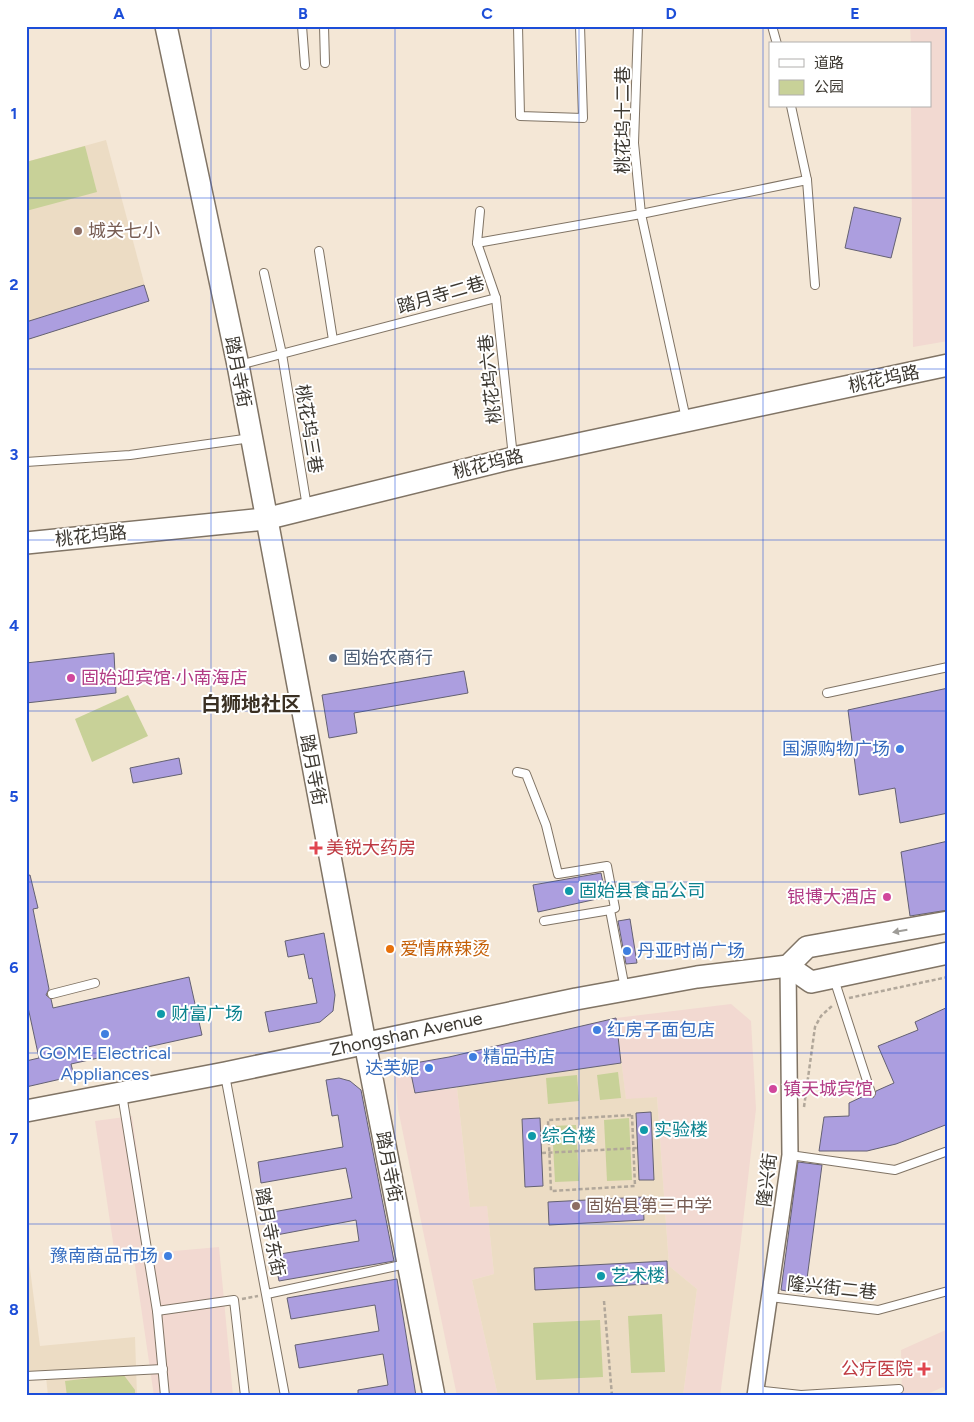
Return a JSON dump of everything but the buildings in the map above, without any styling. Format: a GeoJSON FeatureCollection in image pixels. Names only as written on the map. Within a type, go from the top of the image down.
{"type":"FeatureCollection","features":[{"type":"Feature","properties":{"kind":"street","name":"踏月寺街"},"geometry":{"type":"LineString","coordinates":[[166,26],[238,365],[265,519],[434,1396]]}},
{"type":"Feature","properties":{"kind":"street","name":"桃花坞路"},"geometry":{"type":"LineString","coordinates":[[26,543],[265,519],[513,458],[948,365]]}},
{"type":"Feature","properties":{"kind":"street"},"geometry":{"type":"LineString","coordinates":[[948,922],[807,947],[788,966],[811,982],[948,953]]}},
{"type":"Feature","properties":{"kind":"street","name":"Zhongshan Avenue"},"geometry":{"type":"LineString","coordinates":[[26,1111],[225,1073],[697,977],[788,966]]}},
{"type":"Feature","properties":{"kind":"street","name":"隆兴街"},"geometry":{"type":"LineString","coordinates":[[755,1393],[790,1155],[788,966]]}},
{"type":"Feature","properties":{"kind":"lane"},"geometry":{"type":"LineString","coordinates":[[302,26],[305,65]]}},
{"type":"Feature","properties":{"kind":"lane"},"geometry":{"type":"LineString","coordinates":[[324,26],[324,63]]}},
{"type":"Feature","properties":{"kind":"lane"},"geometry":{"type":"LineString","coordinates":[[518,26],[520,116],[583,118],[580,26]]}},
{"type":"Feature","properties":{"kind":"lane","name":"桃花坞十二巷"},"geometry":{"type":"LineString","coordinates":[[638,26],[634,143],[640,214],[686,421]]}},
{"type":"Feature","properties":{"kind":"lane"},"geometry":{"type":"LineString","coordinates":[[772,26],[776,42]]}},
{"type":"Feature","properties":{"kind":"lane"},"geometry":{"type":"LineString","coordinates":[[791,108],[807,180],[815,285]]}},
{"type":"Feature","properties":{"kind":"lane"},"geometry":{"type":"LineString","coordinates":[[480,211],[477,243],[640,214],[807,180]]}},
{"type":"Feature","properties":{"kind":"lane","name":"踏月寺二巷"},"geometry":{"type":"LineString","coordinates":[[238,365],[496,298],[477,243]]}},
{"type":"Feature","properties":{"kind":"lane"},"geometry":{"type":"LineString","coordinates":[[319,251],[333,340]]}},
{"type":"Feature","properties":{"kind":"lane","name":"桃花坞三巷"},"geometry":{"type":"LineString","coordinates":[[264,273],[282,354],[307,509]]}},
{"type":"Feature","properties":{"kind":"lane","name":"桃花坞六巷"},"geometry":{"type":"LineString","coordinates":[[496,298],[513,458]]}},
{"type":"Feature","properties":{"kind":"lane"},"geometry":{"type":"LineString","coordinates":[[26,462],[130,455],[251,438]]}},
{"type":"Feature","properties":{"kind":"lane"},"geometry":{"type":"LineString","coordinates":[[827,693],[948,667]]}},
{"type":"Feature","properties":{"kind":"lane"},"geometry":{"type":"LineString","coordinates":[[517,772],[526,774],[546,824],[558,874],[607,866],[615,908],[544,921]]}},
{"type":"Feature","properties":{"kind":"lane"},"geometry":{"type":"LineString","coordinates":[[610,910],[625,991]]}},
{"type":"Feature","properties":{"kind":"lane"},"geometry":{"type":"LineString","coordinates":[[834,977],[871,1093]]}},
{"type":"Feature","properties":{"kind":"lane"},"geometry":{"type":"LineString","coordinates":[[52,994],[95,983]]}},
{"type":"Feature","properties":{"kind":"lane","name":"踏月寺东街"},"geometry":{"type":"LineString","coordinates":[[225,1073],[285,1396]]}},
{"type":"Feature","properties":{"kind":"lane"},"geometry":{"type":"LineString","coordinates":[[121,1092],[157,1311],[165,1396]]}},
{"type":"Feature","properties":{"kind":"lane"},"geometry":{"type":"LineString","coordinates":[[790,1155],[895,1170],[948,1151]]}},
{"type":"Feature","properties":{"kind":"lane"},"geometry":{"type":"LineString","coordinates":[[267,1294],[408,1264]]}},
{"type":"Feature","properties":{"kind":"lane","name":"隆兴街二巷"},"geometry":{"type":"LineString","coordinates":[[770,1298],[878,1310],[948,1291]]}},
{"type":"Feature","properties":{"kind":"lane"},"geometry":{"type":"LineString","coordinates":[[157,1311],[234,1300],[245,1396]]}},
{"type":"Feature","properties":{"kind":"lane"},"geometry":{"type":"LineString","coordinates":[[26,1376],[163,1369]]}},
{"type":"Feature","properties":{"kind":"lane"},"geometry":{"type":"LineString","coordinates":[[755,1393],[801,1395],[899,1389]]}},
{"type":"Feature","properties":{"kind":"path"},"geometry":{"type":"LineString","coordinates":[[632,1115],[635,1148],[635,1186],[551,1191],[550,1153],[548,1120],[632,1115]]}},
{"type":"Feature","properties":{"kind":"path"},"geometry":{"type":"LineString","coordinates":[[542,1153],[635,1148]]}},
{"type":"Feature","properties":{"kind":"path"},"geometry":{"type":"LineString","coordinates":[[234,1300],[267,1294]]}},
{"type":"Feature","properties":{"kind":"path"},"geometry":{"type":"LineString","coordinates":[[604,1301],[612,1396]]}},
{"type":"Feature","properties":{"kind":"shaded area"},"geometry":{"type":"Polygon","coordinates":[[[910,26],[948,26],[948,341],[913,347],[911,108],[932,108],[932,42],[911,42],[910,26]]]}},
{"type":"Feature","properties":{"kind":"shaded area","name":"城关七小"},"geometry":{"type":"Polygon","coordinates":[[[106,140],[149,301],[26,340],[26,162],[106,140]]]}},
{"type":"Feature","properties":{"kind":"shaded area"},"geometry":{"type":"Polygon","coordinates":[[[731,1004],[751,1021],[756,1109],[740,1248],[720,1396],[683,1396],[697,1289],[669,1266],[657,1097],[626,1100],[616,1018],[731,1004]]]}},
{"type":"Feature","properties":{"kind":"shaded area","name":"固始县第三中学"},"geometry":{"type":"Polygon","coordinates":[[[616,1018],[626,1099],[657,1097],[669,1266],[697,1289],[683,1396],[498,1396],[472,1280],[494,1274],[487,1206],[470,1207],[457,1088],[449,1057],[616,1018]]]}},
{"type":"Feature","properties":{"kind":"shaded area"},"geometry":{"type":"Polygon","coordinates":[[[409,1064],[415,1093],[457,1088],[470,1207],[487,1205],[494,1274],[472,1280],[498,1396],[457,1396],[398,1109],[395,1071],[409,1064]]]}},
{"type":"Feature","properties":{"kind":"shaded area","name":"豫南商品市场"},"geometry":{"type":"Polygon","coordinates":[[[132,1116],[152,1253],[219,1247],[233,1396],[154,1396],[134,1259],[116,1262],[95,1121],[132,1116]]]}},
{"type":"Feature","properties":{"kind":"shaded area"},"geometry":{"type":"Polygon","coordinates":[[[26,1238],[40,1346],[135,1337],[137,1396],[48,1396],[46,1377],[26,1378],[26,1238]]]}},
{"type":"Feature","properties":{"kind":"shaded area","name":"公疗医院"},"geometry":{"type":"Polygon","coordinates":[[[948,1329],[948,1396],[943,1387],[923,1396],[902,1396],[901,1350],[948,1329]]]}},
{"type":"Feature","properties":{"kind":"green space"},"geometry":{"type":"Polygon","coordinates":[[[85,146],[97,192],[26,211],[26,162],[85,146]]]}},
{"type":"Feature","properties":{"kind":"green space"},"geometry":{"type":"Polygon","coordinates":[[[128,695],[148,736],[92,762],[75,719],[128,695]]]}},
{"type":"Feature","properties":{"kind":"green space"},"geometry":{"type":"Polygon","coordinates":[[[618,1072],[621,1098],[600,1100],[597,1075],[618,1072]]]}},
{"type":"Feature","properties":{"kind":"green space"},"geometry":{"type":"Polygon","coordinates":[[[577,1075],[579,1101],[548,1104],[546,1078],[577,1075]]]}},
{"type":"Feature","properties":{"kind":"green space"},"geometry":{"type":"Polygon","coordinates":[[[629,1118],[632,1180],[607,1181],[604,1120],[629,1118]]]}},
{"type":"Feature","properties":{"kind":"green space"},"geometry":{"type":"Polygon","coordinates":[[[576,1125],[579,1181],[555,1182],[552,1126],[576,1125]]]}},
{"type":"Feature","properties":{"kind":"green space"},"geometry":{"type":"Polygon","coordinates":[[[662,1314],[665,1372],[631,1373],[628,1316],[662,1314]]]}},
{"type":"Feature","properties":{"kind":"green space"},"geometry":{"type":"Polygon","coordinates":[[[600,1320],[603,1377],[536,1380],[533,1323],[600,1320]]]}},
{"type":"Feature","properties":{"kind":"green space"},"geometry":{"type":"Polygon","coordinates":[[[123,1374],[135,1390],[135,1396],[67,1396],[65,1381],[123,1374]]]}},
{"type":"Feature","properties":{"kind":"place","name":"城关七小"},"geometry":{"type":"Point","coordinates":[78,231]}},
{"type":"Feature","properties":{"kind":"place","name":"固始农商行"},"geometry":{"type":"Point","coordinates":[333,658]}},
{"type":"Feature","properties":{"kind":"place","name":"固始迎宾馆·小南海店"},"geometry":{"type":"Point","coordinates":[71,678]}},
{"type":"Feature","properties":{"kind":"place","name":"国源购物广场"},"geometry":{"type":"Point","coordinates":[900,749]}},
{"type":"Feature","properties":{"kind":"place","name":"美锐大药房"},"geometry":{"type":"Point","coordinates":[316,848]}},
{"type":"Feature","properties":{"kind":"place","name":"固始县食品公司"},"geometry":{"type":"Point","coordinates":[569,891]}},
{"type":"Feature","properties":{"kind":"place","name":"银博大酒店"},"geometry":{"type":"Point","coordinates":[887,897]}},
{"type":"Feature","properties":{"kind":"place","name":"爱情麻辣烫"},"geometry":{"type":"Point","coordinates":[390,949]}},
{"type":"Feature","properties":{"kind":"place","name":"丹亚时尚广场"},"geometry":{"type":"Point","coordinates":[627,951]}},
{"type":"Feature","properties":{"kind":"place","name":"财富广场"},"geometry":{"type":"Point","coordinates":[161,1014]}},
{"type":"Feature","properties":{"kind":"place","name":"红房子面包店"},"geometry":{"type":"Point","coordinates":[597,1030]}},
{"type":"Feature","properties":{"kind":"place","name":"GOME Electrical Appliances"},"geometry":{"type":"Point","coordinates":[105,1034]}},
{"type":"Feature","properties":{"kind":"place","name":"精品书店"},"geometry":{"type":"Point","coordinates":[473,1057]}},
{"type":"Feature","properties":{"kind":"place","name":"达芙妮"},"geometry":{"type":"Point","coordinates":[429,1068]}},
{"type":"Feature","properties":{"kind":"place","name":"镇天城宾馆"},"geometry":{"type":"Point","coordinates":[773,1089]}},
{"type":"Feature","properties":{"kind":"place","name":"实验楼"},"geometry":{"type":"Point","coordinates":[644,1130]}},
{"type":"Feature","properties":{"kind":"place","name":"综合楼"},"geometry":{"type":"Point","coordinates":[532,1136]}},
{"type":"Feature","properties":{"kind":"place","name":"固始县第三中学"},"geometry":{"type":"Point","coordinates":[576,1206]}},
{"type":"Feature","properties":{"kind":"place","name":"豫南商品市场"},"geometry":{"type":"Point","coordinates":[168,1256]}},
{"type":"Feature","properties":{"kind":"place","name":"艺术楼"},"geometry":{"type":"Point","coordinates":[601,1276]}},
{"type":"Feature","properties":{"kind":"place","name":"公疗医院"},"geometry":{"type":"Point","coordinates":[924,1369]}},
{"type":"Feature","properties":{"kind":"district","name":"白狮地社区"},"geometry":{"type":"Point","coordinates":[251,704]}}]}
